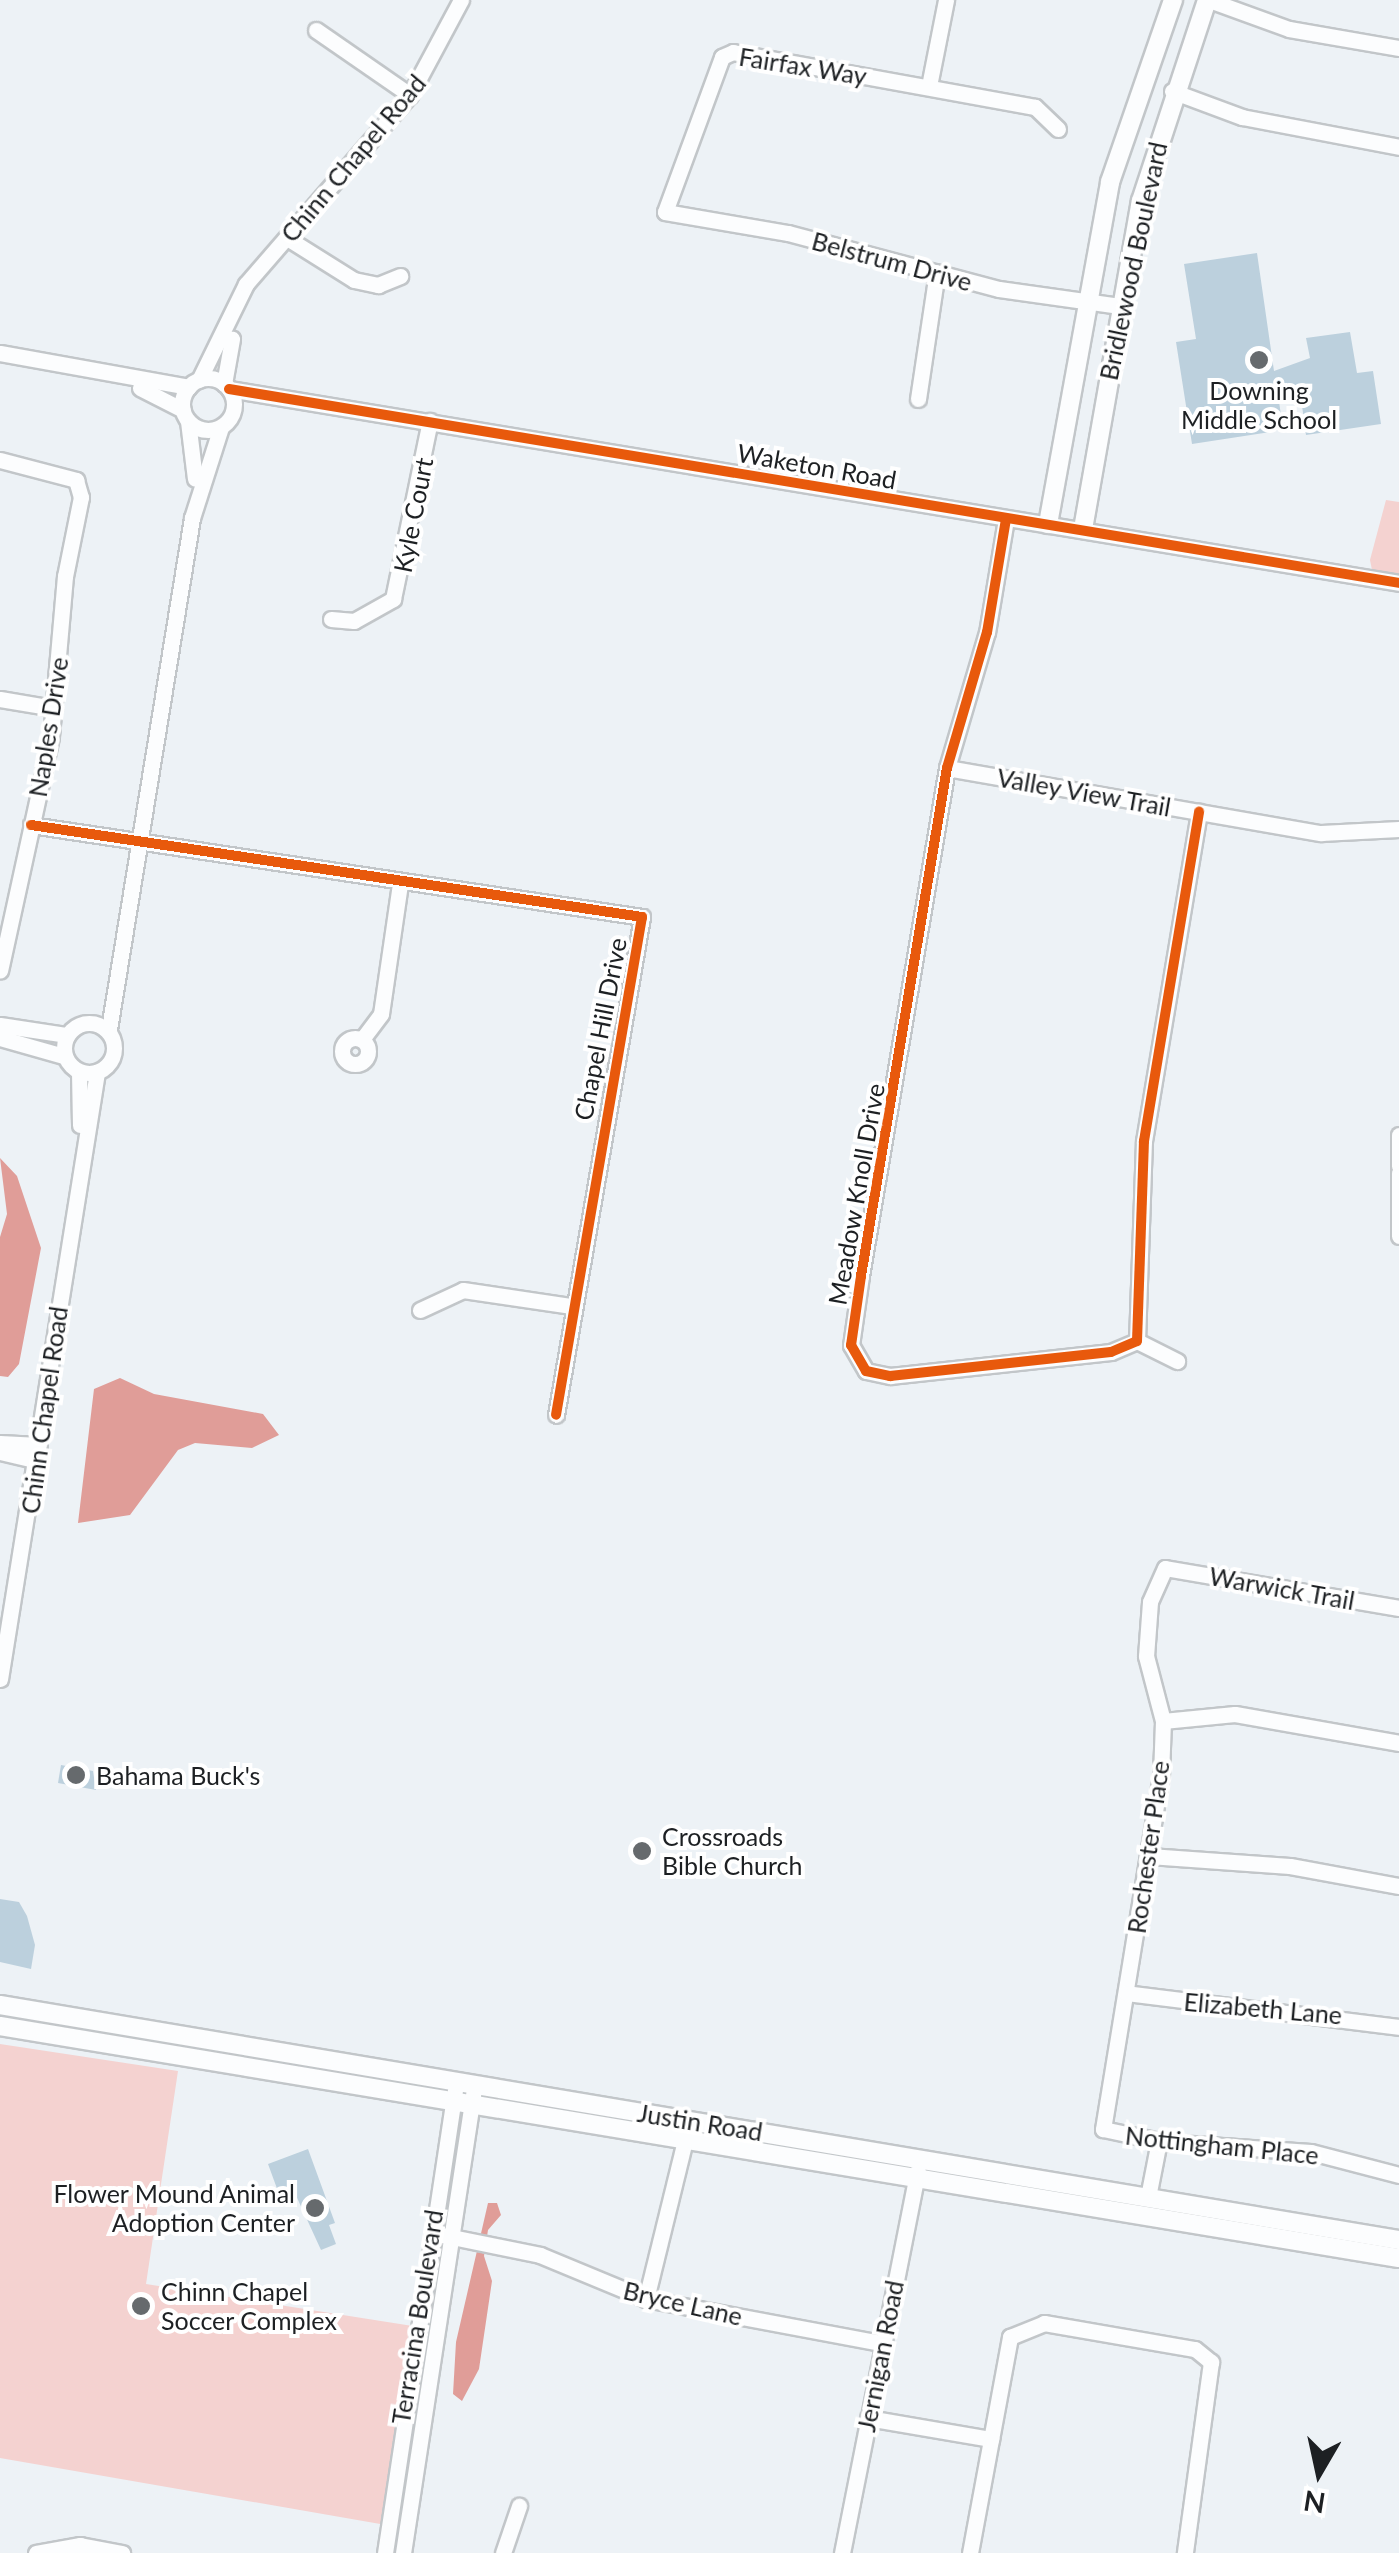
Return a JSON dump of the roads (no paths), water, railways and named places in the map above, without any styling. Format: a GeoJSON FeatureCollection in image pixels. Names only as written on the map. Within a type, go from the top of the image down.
{"type":"FeatureCollection","features":[{"type":"Feature","properties":{"kind":"main road","name":"Bridlewood Boulevard"},"geometry":{"type":"LineString","coordinates":[[1048,524],[1110,182],[1173,0]]}},
{"type":"Feature","properties":{"kind":"main road","name":"Bridlewood Boulevard"},"geometry":{"type":"LineString","coordinates":[[1083,529],[1120,306],[1172,91],[1208,0]]}},
{"type":"Feature","properties":{"kind":"main road","name":"Justin Road"},"geometry":{"type":"LineString","coordinates":[[0,2006],[464,2092],[685,2140],[1399,2258]]}},
{"type":"Feature","properties":{"kind":"main road","name":"Justin Road"},"geometry":{"type":"LineString","coordinates":[[0,2026],[920,2158],[1399,2240]]}},
{"type":"Feature","properties":{"kind":"street","name":"Chinn Chapel Road"},"geometry":{"type":"LineString","coordinates":[[194,384],[234,310],[287,238],[410,95],[461,0]]}},
{"type":"Feature","properties":{"kind":"street"},"geometry":{"type":"LineString","coordinates":[[946,0],[929,86],[1036,107],[1058,129]]}},
{"type":"Feature","properties":{"kind":"street"},"geometry":{"type":"LineString","coordinates":[[1208,0],[1289,29],[1399,48]]}},
{"type":"Feature","properties":{"kind":"street"},"geometry":{"type":"LineString","coordinates":[[316,30],[410,95]]}},
{"type":"Feature","properties":{"kind":"street","name":"Fairfax Way"},"geometry":{"type":"LineString","coordinates":[[666,212],[722,57],[733,52],[929,86]]}},
{"type":"Feature","properties":{"kind":"street"},"geometry":{"type":"LineString","coordinates":[[1172,91],[1242,117],[1399,146]]}},
{"type":"Feature","properties":{"kind":"street","name":"Belstrum Drive"},"geometry":{"type":"LineString","coordinates":[[666,212],[788,233],[937,272],[1120,306]]}},
{"type":"Feature","properties":{"kind":"street"},"geometry":{"type":"LineString","coordinates":[[287,238],[354,280],[378,286],[400,276]]}},
{"type":"Feature","properties":{"kind":"street"},"geometry":{"type":"LineString","coordinates":[[918,399],[937,272]]}},
{"type":"Feature","properties":{"kind":"street","name":"Chinn Chapel Road"},"geometry":{"type":"LineString","coordinates":[[226,387],[234,310]]}},
{"type":"Feature","properties":{"kind":"street"},"geometry":{"type":"LineString","coordinates":[[0,353],[226,387],[232,412],[221,427],[192,518]]}},
{"type":"Feature","properties":{"kind":"street"},"geometry":{"type":"LineString","coordinates":[[75,366],[185,415],[202,430],[221,427]]}},
{"type":"Feature","properties":{"kind":"street"},"geometry":{"type":"LineString","coordinates":[[0,1038],[63,1056],[79,1072],[98,1072],[112,1057],[109,1029],[117,970],[192,518],[196,456],[185,415],[194,384]]}},
{"type":"Feature","properties":{"kind":"street","name":"Waketon Road"},"geometry":{"type":"LineString","coordinates":[[226,387],[1399,583]]}},
{"type":"Feature","properties":{"kind":"street","name":"Waketon Road"},"geometry":{"type":"LineString","coordinates":[[232,412],[282,398]]}},
{"type":"Feature","properties":{"kind":"street","name":"Kyle Court"},"geometry":{"type":"LineString","coordinates":[[331,619],[354,621],[393,598],[430,421]]}},
{"type":"Feature","properties":{"kind":"street","name":"Naples Drive"},"geometry":{"type":"LineString","coordinates":[[0,460],[76,480],[81,496],[65,576],[54,708],[17,922],[0,971]]}},
{"type":"Feature","properties":{"kind":"street","name":"Meadow Knoll Drive"},"geometry":{"type":"LineString","coordinates":[[1006,519],[987,632],[947,768],[852,1337],[854,1357],[866,1372],[890,1376],[1111,1352],[1137,1341]]}},
{"type":"Feature","properties":{"kind":"street"},"geometry":{"type":"LineString","coordinates":[[0,699],[54,708]]}},
{"type":"Feature","properties":{"kind":"street","name":"Valley View Trail"},"geometry":{"type":"LineString","coordinates":[[947,768],[1322,833],[1399,829]]}},
{"type":"Feature","properties":{"kind":"street"},"geometry":{"type":"LineString","coordinates":[[1177,1361],[1137,1341],[1144,1141],[1198,812]]}},
{"type":"Feature","properties":{"kind":"street","name":"Chapel Hill Drive"},"geometry":{"type":"LineString","coordinates":[[31,825],[400,884],[642,917],[556,1416]]}},
{"type":"Feature","properties":{"kind":"street"},"geometry":{"type":"LineString","coordinates":[[363,1038],[381,1014],[400,884]]}},
{"type":"Feature","properties":{"kind":"street"},"geometry":{"type":"LineString","coordinates":[[0,1025],[67,1035],[87,1022],[117,970]]}},
{"type":"Feature","properties":{"kind":"street"},"geometry":{"type":"LineString","coordinates":[[87,1022],[109,1029]]}},
{"type":"Feature","properties":{"kind":"street"},"geometry":{"type":"LineString","coordinates":[[63,1056],[67,1035]]}},
{"type":"Feature","properties":{"kind":"street","name":"Chinn Chapel Road"},"geometry":{"type":"LineString","coordinates":[[79,1072],[81,1139]]}},
{"type":"Feature","properties":{"kind":"street","name":"Chinn Chapel Road"},"geometry":{"type":"LineString","coordinates":[[0,1680],[38,1452],[81,1139],[98,1072]]}},
{"type":"Feature","properties":{"kind":"street"},"geometry":{"type":"LineString","coordinates":[[1399,1135],[1399,1236]]}},
{"type":"Feature","properties":{"kind":"street"},"geometry":{"type":"LineString","coordinates":[[420,1310],[463,1290],[572,1306]]}},
{"type":"Feature","properties":{"kind":"street"},"geometry":{"type":"LineString","coordinates":[[0,1443],[38,1452]]}},
{"type":"Feature","properties":{"kind":"street"},"geometry":{"type":"LineString","coordinates":[[0,1452],[38,1452]]}},
{"type":"Feature","properties":{"kind":"street","name":"Warwick Trail"},"geometry":{"type":"LineString","coordinates":[[1165,1568],[1399,1608]]}},
{"type":"Feature","properties":{"kind":"street","name":"Rochester Place"},"geometry":{"type":"LineString","coordinates":[[1103,2129],[1149,1856],[1163,1721],[1146,1656],[1150,1602],[1165,1568]]}},
{"type":"Feature","properties":{"kind":"street"},"geometry":{"type":"LineString","coordinates":[[1163,1721],[1235,1714],[1399,1743]]}},
{"type":"Feature","properties":{"kind":"street"},"geometry":{"type":"LineString","coordinates":[[1149,1856],[1290,1866],[1399,1886]]}},
{"type":"Feature","properties":{"kind":"street","name":"Elizabeth Lane"},"geometry":{"type":"LineString","coordinates":[[1126,1993],[1399,2027]]}},
{"type":"Feature","properties":{"kind":"street","name":"Terracina Boulevard"},"geometry":{"type":"LineString","coordinates":[[385,2553],[431,2232],[464,2092]]}},
{"type":"Feature","properties":{"kind":"street","name":"Terracina Boulevard"},"geometry":{"type":"LineString","coordinates":[[403,2553],[452,2238],[464,2092]]}},
{"type":"Feature","properties":{"kind":"street","name":"Nottingham Place"},"geometry":{"type":"LineString","coordinates":[[1103,2129],[1159,2141],[1311,2152],[1399,2174]]}},
{"type":"Feature","properties":{"kind":"street"},"geometry":{"type":"LineString","coordinates":[[646,2299],[685,2140]]}},
{"type":"Feature","properties":{"kind":"street"},"geometry":{"type":"LineString","coordinates":[[1148,2197],[1159,2141]]}},
{"type":"Feature","properties":{"kind":"street","name":"Jernigan Road"},"geometry":{"type":"LineString","coordinates":[[842,2553],[920,2158]]}},
{"type":"Feature","properties":{"kind":"street","name":"Bryce Lane"},"geometry":{"type":"LineString","coordinates":[[431,2232],[540,2255],[646,2299],[882,2343]]}},
{"type":"Feature","properties":{"kind":"street"},"geometry":{"type":"LineString","coordinates":[[970,2553],[1010,2337],[1019,2328],[1044,2323],[1195,2348],[1211,2362],[1213,2378],[1185,2553]]}},
{"type":"Feature","properties":{"kind":"street"},"geometry":{"type":"LineString","coordinates":[[868,2418],[991,2440]]}},
{"type":"Feature","properties":{"kind":"street"},"geometry":{"type":"LineString","coordinates":[[503,2553],[518,2506]]}},
{"type":"Feature","properties":{"kind":"street"},"geometry":{"type":"LineString","coordinates":[[36,2553],[80,2545],[122,2553]]}},
{"type":"Feature","properties":{"kind":"place","name":"Downing Middle School"},"geometry":{"type":"Point","coordinates":[1259,360]}},
{"type":"Feature","properties":{"kind":"place","name":"Bahama Buck's"},"geometry":{"type":"Point","coordinates":[76,1775]}},
{"type":"Feature","properties":{"kind":"place","name":"Crossroads Bible Church"},"geometry":{"type":"Point","coordinates":[642,1851]}},
{"type":"Feature","properties":{"kind":"place","name":"Flower Mound Animal Adoption Center"},"geometry":{"type":"Point","coordinates":[315,2208]}},
{"type":"Feature","properties":{"kind":"place","name":"Chinn Chapel Soccer Complex"},"geometry":{"type":"Point","coordinates":[141,2306]}}]}
